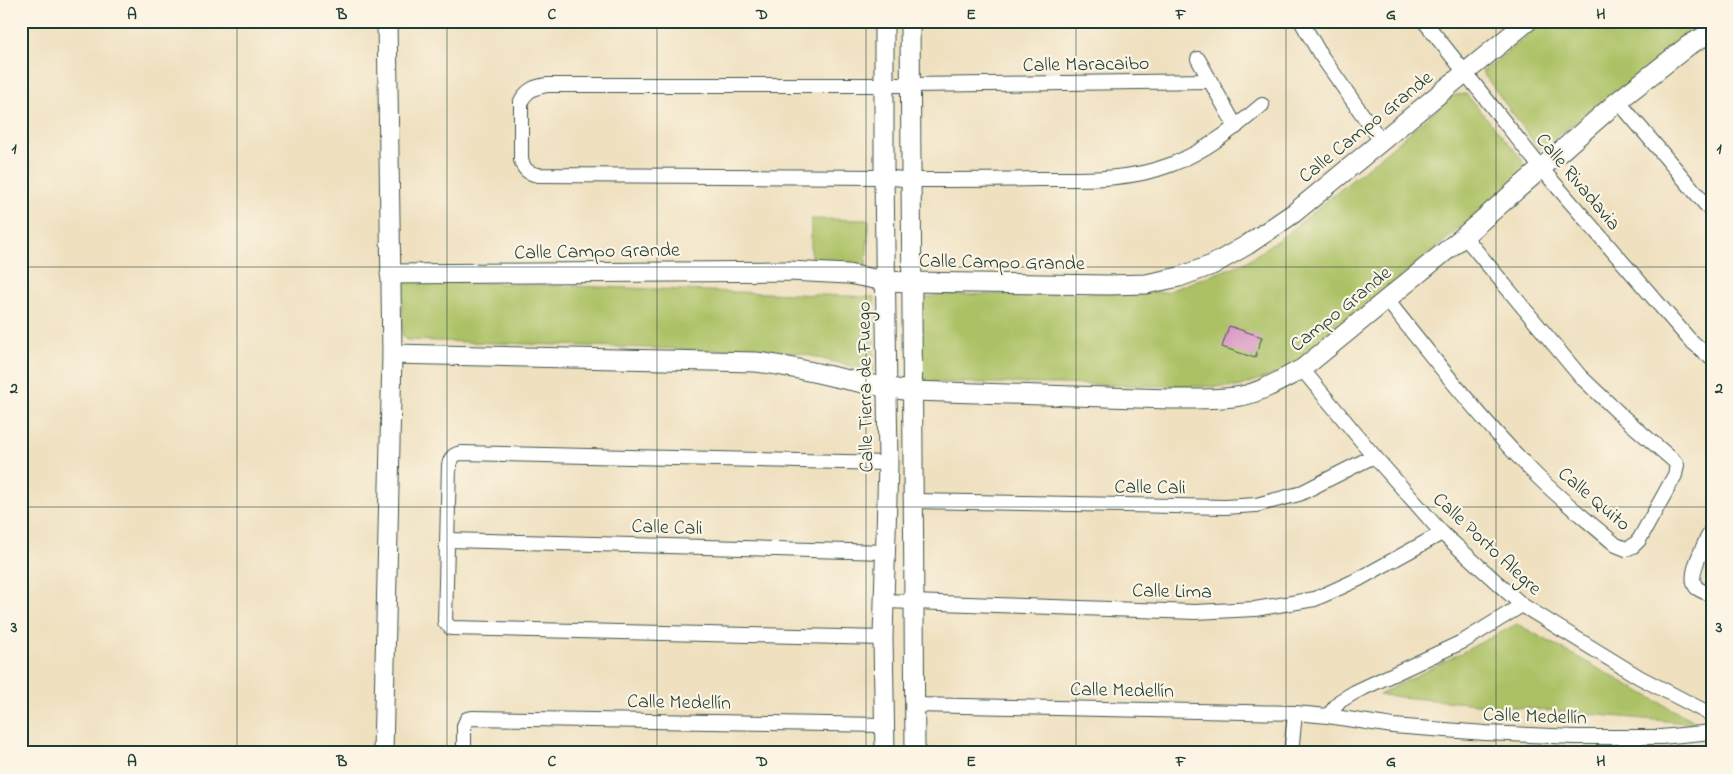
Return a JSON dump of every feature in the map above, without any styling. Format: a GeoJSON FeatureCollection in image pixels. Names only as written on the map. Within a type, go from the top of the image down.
{"type":"FeatureCollection","features":[{"type":"Feature","properties":{"kind":"street"},"geometry":{"type":"LineString","coordinates":[[384,753],[392,354],[387,21]]}},
{"type":"Feature","properties":{"kind":"street","name":"Calle Tierra de Fuego"},"geometry":{"type":"LineString","coordinates":[[884,21],[883,85],[888,463],[884,638],[885,753]]}},
{"type":"Feature","properties":{"kind":"street"},"geometry":{"type":"LineString","coordinates":[[910,21],[915,753]]}},
{"type":"Feature","properties":{"kind":"street"},"geometry":{"type":"LineString","coordinates":[[1301,21],[1320,54],[1382,141]]}},
{"type":"Feature","properties":{"kind":"street","name":"Calle Rivadavia"},"geometry":{"type":"LineString","coordinates":[[1424,21],[1541,168],[1688,339],[1712,359]]}},
{"type":"Feature","properties":{"kind":"street","name":"Calle Campo Grande"},"geometry":{"type":"LineString","coordinates":[[390,274],[789,271],[848,274],[911,282],[1108,285],[1146,284],[1180,277],[1212,265],[1247,245],[1294,213],[1528,21]]}},
{"type":"Feature","properties":{"kind":"street","name":"Campo Grande"},"geometry":{"type":"LineString","coordinates":[[913,391],[1210,399],[1242,396],[1274,384],[1302,369],[1464,236],[1618,101],[1689,45],[1712,32]]}},
{"type":"Feature","properties":{"kind":"street"},"geometry":{"type":"LineString","coordinates":[[1198,59],[1236,128]]}},
{"type":"Feature","properties":{"kind":"street","name":"Calle Maracaibo"},"geometry":{"type":"LineString","coordinates":[[884,177],[538,175],[529,173],[523,168],[521,160],[522,101],[526,94],[534,88],[547,85],[910,85],[1209,81]]}},
{"type":"Feature","properties":{"kind":"street"},"geometry":{"type":"LineString","coordinates":[[1618,101],[1712,212]]}},
{"type":"Feature","properties":{"kind":"street"},"geometry":{"type":"LineString","coordinates":[[884,177],[912,180],[1102,179],[1134,175],[1169,165],[1206,148],[1236,128],[1262,106]]}},
{"type":"Feature","properties":{"kind":"street","name":"Calle Quito"},"geometry":{"type":"LineString","coordinates":[[1387,300],[1470,403],[1531,470],[1568,505],[1616,545],[1626,549],[1633,546],[1675,475],[1677,465],[1580,376],[1464,236]]}},
{"type":"Feature","properties":{"kind":"street"},"geometry":{"type":"LineString","coordinates":[[392,354],[756,362],[790,367],[887,388],[913,391]]}},
{"type":"Feature","properties":{"kind":"street","name":"Calle Porto Alegre"},"geometry":{"type":"LineString","coordinates":[[1302,369],[1374,456],[1442,533],[1522,605],[1639,677],[1712,715]]}},
{"type":"Feature","properties":{"kind":"street"},"geometry":{"type":"LineString","coordinates":[[884,638],[451,628],[445,622],[449,465],[451,458],[456,454],[888,463]]}},
{"type":"Feature","properties":{"kind":"street","name":"Calle Cali"},"geometry":{"type":"LineString","coordinates":[[914,501],[1225,508],[1256,505],[1299,494],[1374,456]]}},
{"type":"Feature","properties":{"kind":"street"},"geometry":{"type":"LineString","coordinates":[[1712,528],[1694,570],[1692,580],[1696,587],[1712,594]]}},
{"type":"Feature","properties":{"kind":"street","name":"Calle Lima"},"geometry":{"type":"LineString","coordinates":[[885,601],[1195,612],[1255,609],[1315,599],[1359,579],[1442,533]]}},
{"type":"Feature","properties":{"kind":"street","name":"Calle Cali"},"geometry":{"type":"LineString","coordinates":[[448,540],[886,552]]}},
{"type":"Feature","properties":{"kind":"street"},"geometry":{"type":"LineString","coordinates":[[1328,716],[1340,701],[1355,692],[1464,641],[1522,605]]}},
{"type":"Feature","properties":{"kind":"street","name":"Calle Medellín"},"geometry":{"type":"LineString","coordinates":[[915,705],[1295,713],[1393,726],[1515,734],[1660,737],[1712,732]]}},
{"type":"Feature","properties":{"kind":"street"},"geometry":{"type":"LineString","coordinates":[[1291,753],[1295,713]]}},
{"type":"Feature","properties":{"kind":"street","name":"Calle Medellín"},"geometry":{"type":"LineString","coordinates":[[464,753],[465,722],[472,718],[884,725]]}},
{"type":"Feature","properties":{"kind":"green space"},"geometry":{"type":"Polygon","coordinates":[[[1545,21],[1712,21],[1712,23],[1539,149],[1482,72],[1545,21]]]}},
{"type":"Feature","properties":{"kind":"green space"},"geometry":{"type":"Polygon","coordinates":[[[1466,94],[1521,158],[1527,171],[1300,360],[1276,374],[1237,387],[929,382],[923,379],[920,372],[920,299],[937,295],[1166,292],[1244,263],[1288,233],[1455,95],[1466,94]]]}},
{"type":"Feature","properties":{"kind":"green space"},"geometry":{"type":"Polygon","coordinates":[[[811,219],[869,220],[866,267],[811,259],[811,219]]]}},
{"type":"Feature","properties":{"kind":"green space"},"geometry":{"type":"Polygon","coordinates":[[[408,280],[875,297],[874,372],[799,353],[407,340],[402,335],[402,285],[408,280]]]}},
{"type":"Feature","properties":{"kind":"green space"},"geometry":{"type":"Polygon","coordinates":[[[1517,624],[1699,724],[1379,695],[1517,624]]]}},
{"type":"Feature","properties":{"kind":"building"},"geometry":{"type":"Polygon","coordinates":[[[1229,326],[1262,337],[1255,358],[1222,347],[1229,326]]]}}]}
